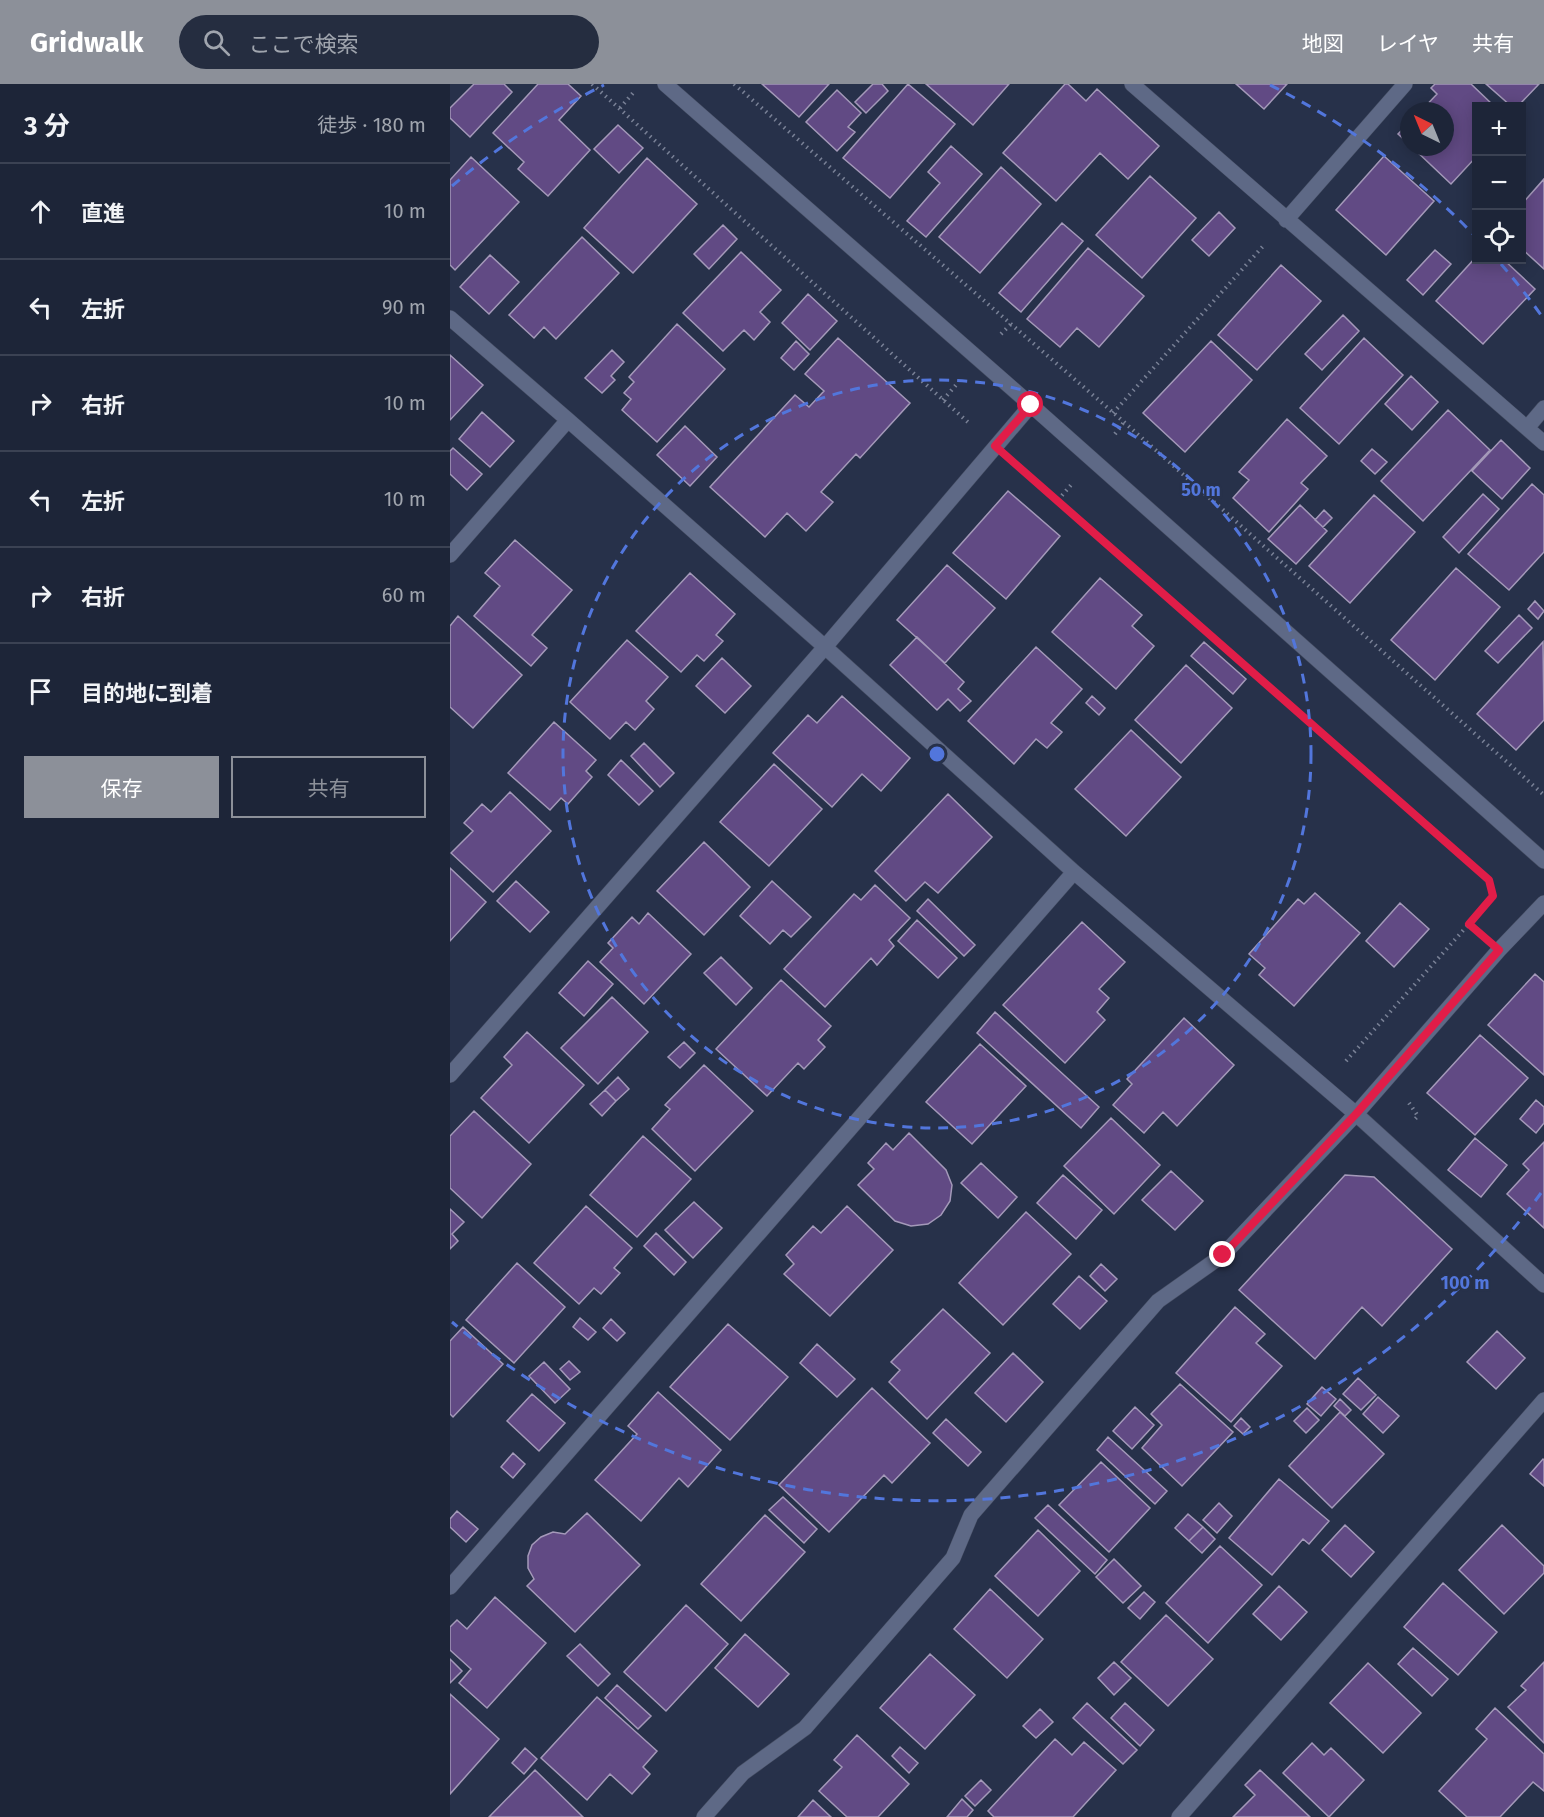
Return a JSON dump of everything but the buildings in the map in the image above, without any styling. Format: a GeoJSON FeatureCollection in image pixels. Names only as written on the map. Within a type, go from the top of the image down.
{"type":"FeatureCollection","features":[{"type":"Feature","properties":{"kind":"street"},"geometry":{"type":"LineString","coordinates":[[665,84],[1031,405],[1544,861]]}},
{"type":"Feature","properties":{"kind":"street"},"geometry":{"type":"LineString","coordinates":[[1132,84],[1544,444]]}},
{"type":"Feature","properties":{"kind":"street"},"geometry":{"type":"LineString","coordinates":[[1286,220],[1405,84]]}},
{"type":"Feature","properties":{"kind":"street"},"geometry":{"type":"LineString","coordinates":[[450,318],[825,647],[1074,872],[1356,1114],[1544,1285]]}},
{"type":"Feature","properties":{"kind":"street"},"geometry":{"type":"LineString","coordinates":[[450,1076],[825,647],[1031,405]]}},
{"type":"Feature","properties":{"kind":"street"},"geometry":{"type":"LineString","coordinates":[[1527,428],[1544,408]]}},
{"type":"Feature","properties":{"kind":"street"},"geometry":{"type":"LineString","coordinates":[[450,555],[568,420]]}},
{"type":"Feature","properties":{"kind":"street"},"geometry":{"type":"LineString","coordinates":[[450,1587],[1074,872]]}},
{"type":"Feature","properties":{"kind":"street"},"geometry":{"type":"LineString","coordinates":[[704,1817],[743,1773],[806,1728],[953,1558],[970,1515],[1158,1301],[1223,1255],[1356,1114],[1499,950],[1544,903]]}},
{"type":"Feature","properties":{"kind":"street"},"geometry":{"type":"LineString","coordinates":[[1179,1817],[1544,1400]]}},
{"type":"Feature","properties":{"kind":"path"},"geometry":{"type":"LineString","coordinates":[[592,84],[995,446],[1489,880],[1493,896],[1324,1086]]}},
{"type":"Feature","properties":{"kind":"path"},"geometry":{"type":"LineString","coordinates":[[734,84],[1113,413],[1544,795]]}},
{"type":"Feature","properties":{"kind":"path"},"geometry":{"type":"LineString","coordinates":[[620,108],[634,92]]}},
{"type":"Feature","properties":{"kind":"path"},"geometry":{"type":"LineString","coordinates":[[1113,413],[1286,220]]}},
{"type":"Feature","properties":{"kind":"path"},"geometry":{"type":"LineString","coordinates":[[1469,924],[1499,950]]}},
{"type":"Feature","properties":{"kind":"route"},"geometry":{"type":"LineString","coordinates":[[1031,405],[995,446],[1489,880],[1493,896],[1469,924],[1499,950],[1356,1114],[1223,1255]]}}]}
